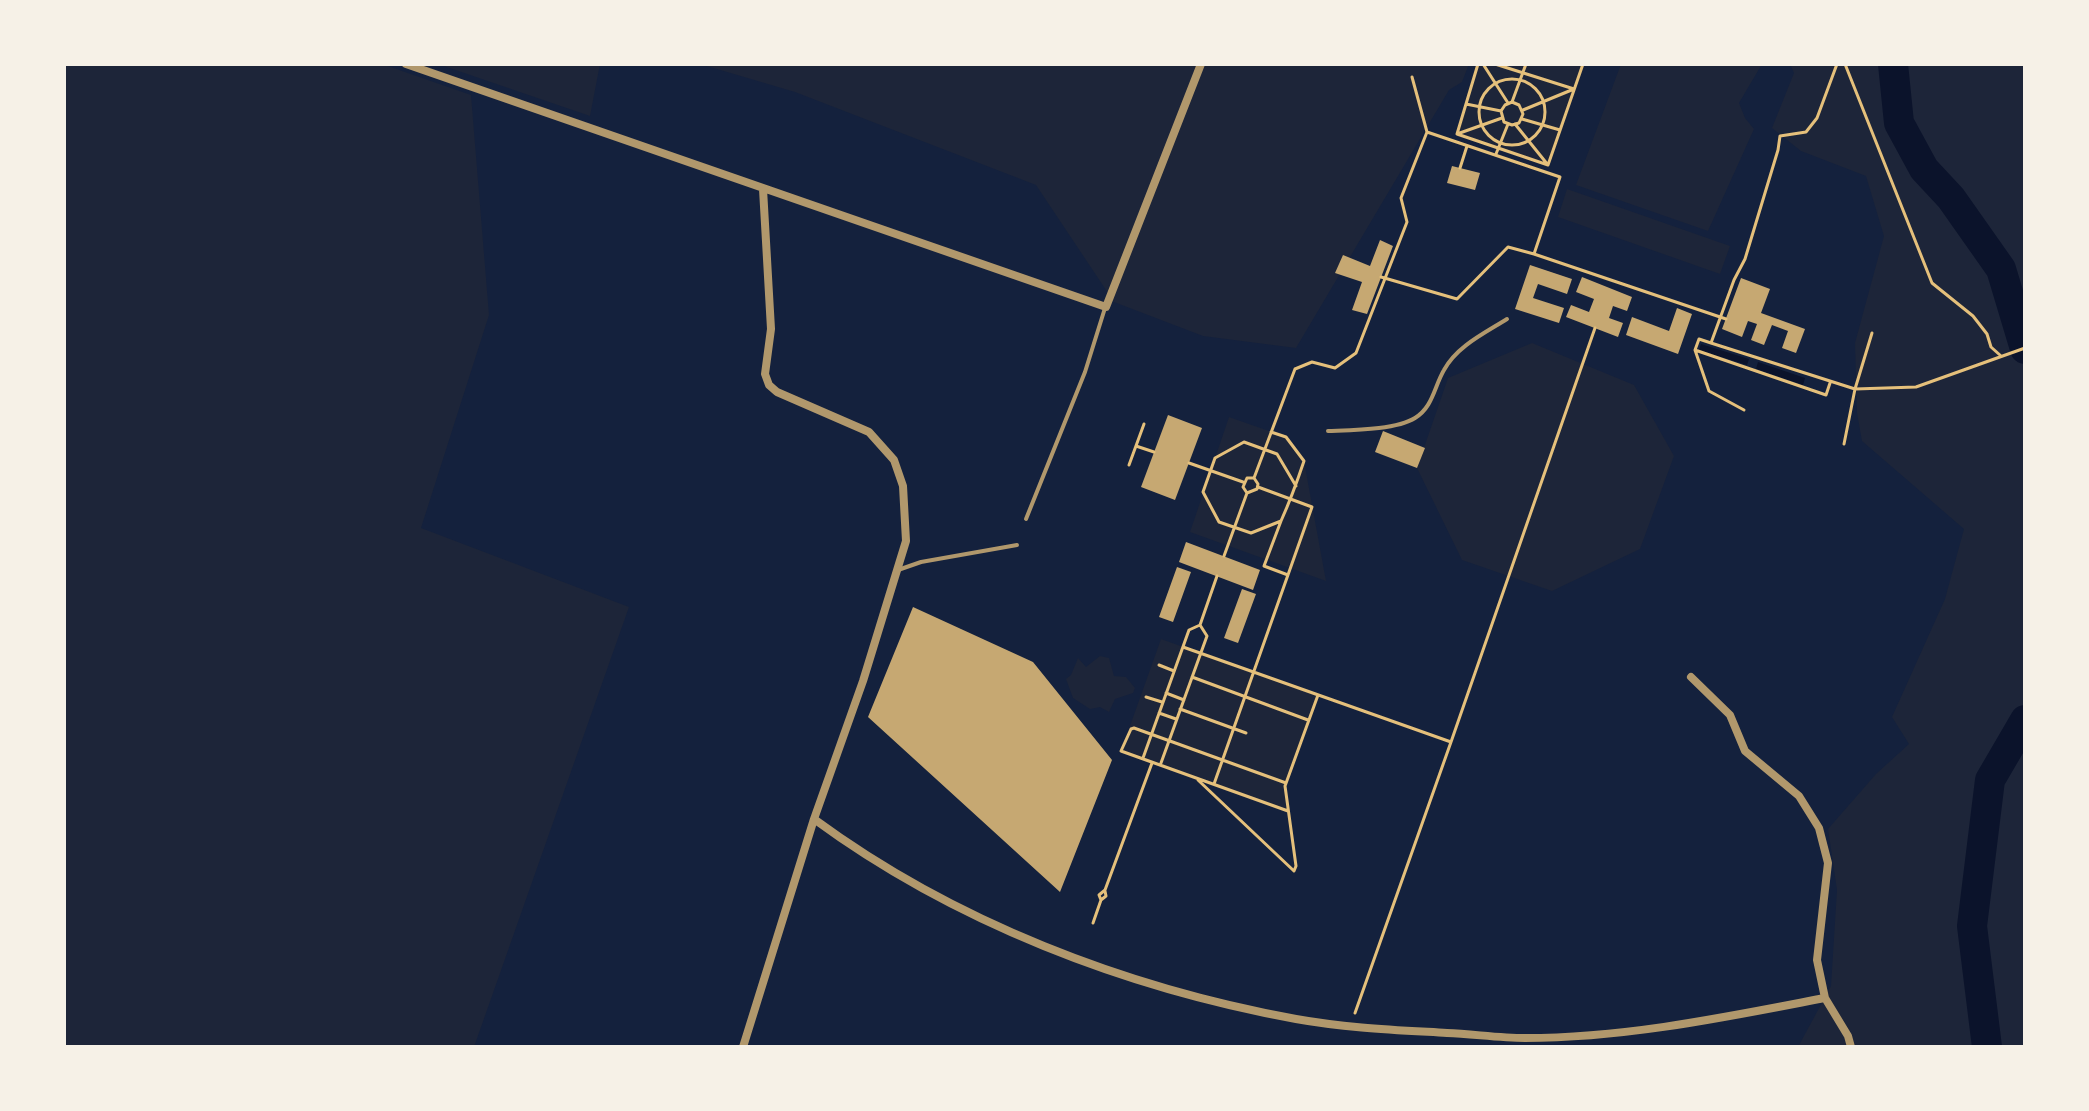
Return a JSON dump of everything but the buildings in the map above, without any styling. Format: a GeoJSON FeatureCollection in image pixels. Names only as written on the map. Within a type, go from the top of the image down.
{"type":"FeatureCollection","features":[{"type":"Feature","properties":{"kind":"street"},"geometry":{"type":"LineString","coordinates":[[406,64],[1106,307],[1201,64]]}},
{"type":"Feature","properties":{"kind":"street"},"geometry":{"type":"LineString","coordinates":[[743,1047],[906,541],[903,486],[900,472],[887,450],[869,432],[777,392],[767,380],[765,368],[771,329],[763,189]]}},
{"type":"Feature","properties":{"kind":"street"},"geometry":{"type":"LineString","coordinates":[[1691,677],[1730,715],[1745,751],[1799,796],[1819,828],[1828,863],[1817,960],[1825,998],[1848,1036],[1851,1047]]}},
{"type":"Feature","properties":{"kind":"street"},"geometry":{"type":"LineString","coordinates":[[814,819],[852,847],[941,899],[1017,935],[1161,986],[1299,1019],[1525,1038],[1702,1021],[1825,998]]}},
{"type":"Feature","properties":{"kind":"lane"},"geometry":{"type":"LineString","coordinates":[[1026,519],[1085,372],[1106,307]]}},
{"type":"Feature","properties":{"kind":"lane"},"geometry":{"type":"LineString","coordinates":[[1328,431],[1369,430],[1415,419],[1431,402],[1444,369],[1465,346],[1507,319]]}},
{"type":"Feature","properties":{"kind":"lane"},"geometry":{"type":"LineString","coordinates":[[898,570],[921,562],[1017,545]]}},
{"type":"Feature","properties":{"kind":"path"},"geometry":{"type":"LineString","coordinates":[[1481,64],[1510,102],[1523,110],[1522,119],[1508,124],[1502,118],[1501,111]]}},
{"type":"Feature","properties":{"kind":"path"},"geometry":{"type":"LineString","coordinates":[[1457,134],[1481,64]]}},
{"type":"Feature","properties":{"kind":"path"},"geometry":{"type":"LineString","coordinates":[[1495,64],[1574,89]]}},
{"type":"Feature","properties":{"kind":"path"},"geometry":{"type":"LineString","coordinates":[[1501,111],[1510,102],[1526,64]]}},
{"type":"Feature","properties":{"kind":"path"},"geometry":{"type":"LineString","coordinates":[[1548,165],[1583,64]]}},
{"type":"Feature","properties":{"kind":"path"},"geometry":{"type":"LineString","coordinates":[[1711,343],[1745,259],[1780,136],[1806,132],[1817,118],[1837,64]]}},
{"type":"Feature","properties":{"kind":"path"},"geometry":{"type":"LineString","coordinates":[[1845,64],[1932,283],[1973,316],[1987,334],[1991,347],[2003,356]]}},
{"type":"Feature","properties":{"kind":"path"},"geometry":{"type":"LineString","coordinates":[[1214,784],[1312,507],[1258,487],[1254,478],[1295,369],[1312,362],[1335,368],[1356,353],[1407,222],[1401,198],[1427,132],[1412,77]]}},
{"type":"Feature","properties":{"kind":"path"},"geometry":{"type":"LineString","coordinates":[[1520,79],[1536,89],[1545,101],[1543,124],[1528,141],[1499,146],[1480,126],[1478,107],[1486,90],[1495,83],[1520,79]]}},
{"type":"Feature","properties":{"kind":"path"},"geometry":{"type":"LineString","coordinates":[[1523,110],[1574,89]]}},
{"type":"Feature","properties":{"kind":"path"},"geometry":{"type":"LineString","coordinates":[[1466,104],[1501,111]]}},
{"type":"Feature","properties":{"kind":"path"},"geometry":{"type":"LineString","coordinates":[[1457,134],[1502,118]]}},
{"type":"Feature","properties":{"kind":"path"},"geometry":{"type":"LineString","coordinates":[[1522,119],[1560,130]]}},
{"type":"Feature","properties":{"kind":"path"},"geometry":{"type":"LineString","coordinates":[[1496,155],[1508,124]]}},
{"type":"Feature","properties":{"kind":"path"},"geometry":{"type":"LineString","coordinates":[[1515,124],[1548,165]]}},
{"type":"Feature","properties":{"kind":"path"},"geometry":{"type":"LineString","coordinates":[[1427,132],[1560,177],[1534,254]]}},
{"type":"Feature","properties":{"kind":"path"},"geometry":{"type":"LineString","coordinates":[[1457,134],[1548,165]]}},
{"type":"Feature","properties":{"kind":"path"},"geometry":{"type":"LineString","coordinates":[[1460,168],[1467,146]]}},
{"type":"Feature","properties":{"kind":"path"},"geometry":{"type":"LineString","coordinates":[[1383,278],[1457,299],[1508,247],[1726,319]]}},
{"type":"Feature","properties":{"kind":"path"},"geometry":{"type":"LineString","coordinates":[[1609,281],[1609,288]]}},
{"type":"Feature","properties":{"kind":"path"},"geometry":{"type":"LineString","coordinates":[[1350,1025],[1595,328]]}},
{"type":"Feature","properties":{"kind":"path"},"geometry":{"type":"LineString","coordinates":[[1844,444],[1855,389],[1872,333]]}},
{"type":"Feature","properties":{"kind":"path"},"geometry":{"type":"LineString","coordinates":[[1744,410],[1709,391],[1695,350],[1699,339],[1855,389],[1916,387],[2025,348]]}},
{"type":"Feature","properties":{"kind":"path"},"geometry":{"type":"LineString","coordinates":[[1695,350],[1826,395],[1830,383]]}},
{"type":"Feature","properties":{"kind":"path"},"geometry":{"type":"LineString","coordinates":[[1751,369],[1754,358]]}},
{"type":"Feature","properties":{"kind":"path"},"geometry":{"type":"LineString","coordinates":[[1129,465],[1144,424]]}},
{"type":"Feature","properties":{"kind":"path"},"geometry":{"type":"LineString","coordinates":[[1271,432],[1286,437],[1304,461],[1264,566],[1288,575]]}},
{"type":"Feature","properties":{"kind":"path"},"geometry":{"type":"LineString","coordinates":[[1281,521],[1251,533],[1219,522],[1203,492],[1215,458],[1244,442],[1265,449],[1277,454],[1296,486]]}},
{"type":"Feature","properties":{"kind":"path"},"geometry":{"type":"LineString","coordinates":[[1136,446],[1154,452]]}},
{"type":"Feature","properties":{"kind":"path"},"geometry":{"type":"LineString","coordinates":[[1189,463],[1243,482]]}},
{"type":"Feature","properties":{"kind":"path"},"geometry":{"type":"LineString","coordinates":[[1243,482],[1254,478]]}},
{"type":"Feature","properties":{"kind":"path"},"geometry":{"type":"LineString","coordinates":[[1243,482],[1247,493]]}},
{"type":"Feature","properties":{"kind":"path"},"geometry":{"type":"LineString","coordinates":[[1247,493],[1256,491],[1258,487]]}},
{"type":"Feature","properties":{"kind":"path"},"geometry":{"type":"LineString","coordinates":[[1224,556],[1247,493]]}},
{"type":"Feature","properties":{"kind":"path"},"geometry":{"type":"LineString","coordinates":[[1143,758],[1189,630],[1200,625],[1217,576]]}},
{"type":"Feature","properties":{"kind":"path"},"geometry":{"type":"LineString","coordinates":[[1160,764],[1207,636],[1200,625]]}},
{"type":"Feature","properties":{"kind":"path"},"geometry":{"type":"LineString","coordinates":[[1183,647],[1451,742]]}},
{"type":"Feature","properties":{"kind":"path"},"geometry":{"type":"LineString","coordinates":[[1159,665],[1174,671]]}},
{"type":"Feature","properties":{"kind":"path"},"geometry":{"type":"LineString","coordinates":[[1192,677],[1308,720]]}},
{"type":"Feature","properties":{"kind":"path"},"geometry":{"type":"LineString","coordinates":[[1166,693],[1184,700]]}},
{"type":"Feature","properties":{"kind":"path"},"geometry":{"type":"LineString","coordinates":[[1196,777],[1294,871],[1296,866],[1286,783],[1318,695]]}},
{"type":"Feature","properties":{"kind":"path"},"geometry":{"type":"LineString","coordinates":[[1146,697],[1163,703]]}},
{"type":"Feature","properties":{"kind":"path"},"geometry":{"type":"LineString","coordinates":[[1180,709],[1246,733]]}},
{"type":"Feature","properties":{"kind":"path"},"geometry":{"type":"LineString","coordinates":[[1159,713],[1176,719]]}},
{"type":"Feature","properties":{"kind":"path"},"geometry":{"type":"LineString","coordinates":[[1286,783],[1131,729],[1121,751],[1288,811]]}},
{"type":"Feature","properties":{"kind":"path"},"geometry":{"type":"LineString","coordinates":[[1093,923],[1101,900],[1099,895],[1105,890],[1153,761]]}},
{"type":"Feature","properties":{"kind":"shaded area"},"geometry":{"type":"Polygon","coordinates":[[[64,64],[382,64],[471,95],[489,315],[421,528],[629,607],[474,1047],[64,1047],[64,64]]]}},
{"type":"Feature","properties":{"kind":"shaded area"},"geometry":{"type":"Polygon","coordinates":[[[438,64],[600,64],[590,116],[438,64]]]}},
{"type":"Feature","properties":{"kind":"shaded area"},"geometry":{"type":"Polygon","coordinates":[[[700,64],[1469,64],[1462,82],[1449,90],[1296,348],[1203,336],[1114,302],[1036,185],[795,92],[700,64]]]}},
{"type":"Feature","properties":{"kind":"shaded area"},"geometry":{"type":"Polygon","coordinates":[[[1478,64],[1583,64],[1548,165],[1457,134],[1478,64]]]}},
{"type":"Feature","properties":{"kind":"shaded area"},"geometry":{"type":"Polygon","coordinates":[[[1621,64],[1762,64],[1739,103],[1754,129],[1708,231],[1576,185],[1621,64]]]}},
{"type":"Feature","properties":{"kind":"shaded area"},"geometry":{"type":"Polygon","coordinates":[[[1790,64],[2025,64],[2025,1047],[1798,1047],[1831,986],[1837,890],[1828,829],[1876,774],[1909,744],[1892,717],[1945,599],[1964,529],[1862,441],[1857,413],[1855,343],[1884,236],[1866,176],[1801,151],[1772,128],[1794,73],[1790,64]]]}},
{"type":"Feature","properties":{"kind":"shaded area"},"geometry":{"type":"Polygon","coordinates":[[[1567,189],[1730,246],[1720,274],[1558,217],[1567,189]]]}},
{"type":"Feature","properties":{"kind":"shaded area"},"geometry":{"type":"Polygon","coordinates":[[[1532,343],[1634,385],[1674,456],[1640,549],[1552,591],[1462,560],[1417,468],[1448,378],[1532,343]]]}},
{"type":"Feature","properties":{"kind":"shaded area"},"geometry":{"type":"Polygon","coordinates":[[[1701,344],[1749,359],[1747,365],[1699,350],[1701,344]]]}},
{"type":"Feature","properties":{"kind":"shaded area"},"geometry":{"type":"Polygon","coordinates":[[[1758,362],[1805,378],[1803,385],[1756,369],[1758,362]]]}},
{"type":"Feature","properties":{"kind":"shaded area"},"geometry":{"type":"Polygon","coordinates":[[[1229,417],[1286,437],[1304,461],[1326,581],[1190,532],[1229,417]]]}},
{"type":"Feature","properties":{"kind":"shaded area"},"geometry":{"type":"Polygon","coordinates":[[[1161,639],[1318,695],[1286,783],[1288,811],[1121,751],[1161,639]]]}},
{"type":"Feature","properties":{"kind":"shaded area"},"geometry":{"type":"Polygon","coordinates":[[[1100,656],[1109,658],[1114,676],[1126,677],[1135,688],[1133,693],[1115,699],[1109,712],[1100,707],[1090,709],[1073,698],[1066,679],[1078,658],[1086,667],[1100,656]]]}},
{"type":"Feature","properties":{"kind":"waterway"},"geometry":{"type":"LineString","coordinates":[[1893,64],[1899,123],[1924,169],[1951,198],[2001,269],[2025,349]]}},
{"type":"Feature","properties":{"kind":"waterway"},"geometry":{"type":"LineString","coordinates":[[1987,1047],[1972,926],[1990,780],[2025,720]]}}]}
